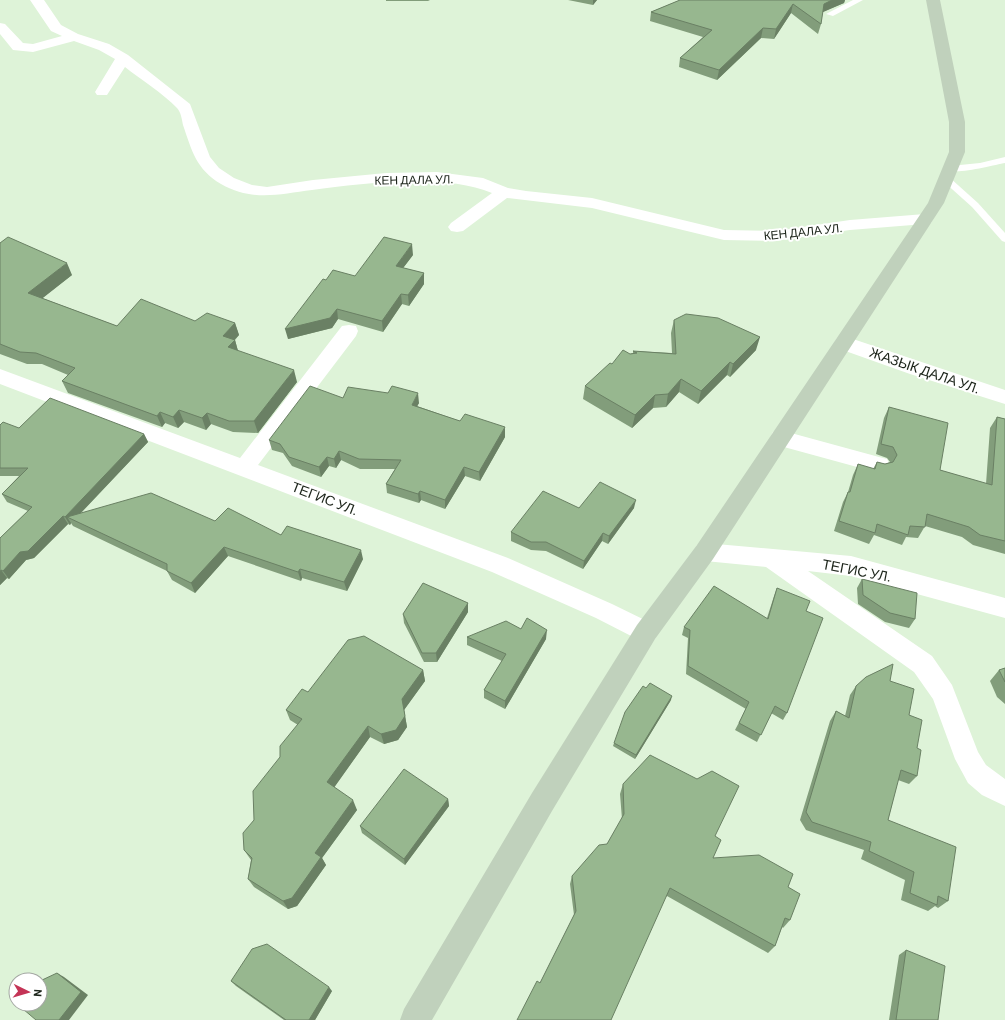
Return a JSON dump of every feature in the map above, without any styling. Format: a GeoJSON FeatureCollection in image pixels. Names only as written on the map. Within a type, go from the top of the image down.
{"type":"FeatureCollection","features":[{"type":"Feature","properties":{"kind":"main road"},"geometry":{"type":"LineString","coordinates":[[415,1020],[542,802],[646,632],[705,552],[936,203],[957,152],[957,122],[933,0]]}},
{"type":"Feature","properties":{"kind":"street","name":"КЕН ДАЛА УЛ."},"geometry":{"type":"LineString","coordinates":[[37,0],[56,28],[74,37],[84,39],[104,47],[123,58],[185,107],[202,158],[213,171],[228,181],[248,190],[267,192],[313,185],[386,178],[437,177],[483,183],[504,192],[592,203],[701,231],[724,235],[774,236],[850,225],[925,219]]}},
{"type":"Feature","properties":{"kind":"street"},"geometry":{"type":"LineString","coordinates":[[0,27],[14,40],[18,47],[33,48],[74,37]]}},
{"type":"Feature","properties":{"kind":"street"},"geometry":{"type":"LineString","coordinates":[[102,92],[123,58]]}},
{"type":"Feature","properties":{"kind":"street"},"geometry":{"type":"LineString","coordinates":[[457,227],[504,192]]}},
{"type":"Feature","properties":{"kind":"street"},"geometry":{"type":"LineString","coordinates":[[244,468],[349,331]]}},
{"type":"Feature","properties":{"kind":"street","name":"ЖАЗЫК ДАЛА УЛ."},"geometry":{"type":"LineString","coordinates":[[844,343],[917,369],[1005,397]]}},
{"type":"Feature","properties":{"kind":"street","name":"ТЕГИС УЛ."},"geometry":{"type":"LineString","coordinates":[[0,376],[500,565],[604,611],[646,632]]}},
{"type":"Feature","properties":{"kind":"street"},"geometry":{"type":"LineString","coordinates":[[780,438],[879,465]]}},
{"type":"Feature","properties":{"kind":"street","name":"ТЕГИС УЛ."},"geometry":{"type":"LineString","coordinates":[[705,552],[851,566],[918,583],[1005,608]]}},
{"type":"Feature","properties":{"kind":"street"},"geometry":{"type":"LineString","coordinates":[[769,557],[923,664],[943,693],[968,759],[977,774],[991,786],[1005,793]]}},
{"type":"Feature","properties":{"kind":"lane"},"geometry":{"type":"LineString","coordinates":[[830,14],[859,0]]}},
{"type":"Feature","properties":{"kind":"lane"},"geometry":{"type":"LineString","coordinates":[[1005,160],[948,174],[1005,239]]}},
{"type":"Feature","properties":{"kind":"building"},"geometry":{"type":"Polygon","coordinates":[[[680,0],[832,0],[824,4],[821,24],[793,4],[776,29],[763,28],[719,70],[680,58],[712,30],[651,12],[680,0]]]}},
{"type":"Feature","properties":{"kind":"building"},"geometry":{"type":"Polygon","coordinates":[[[8,237],[67,263],[28,293],[117,326],[141,299],[195,321],[207,313],[235,323],[223,336],[235,340],[228,347],[294,370],[254,421],[229,421],[207,413],[202,418],[179,410],[173,417],[160,412],[157,416],[62,381],[75,368],[36,353],[20,352],[0,344],[0,243],[8,237]]]}},
{"type":"Feature","properties":{"kind":"building"},"geometry":{"type":"Polygon","coordinates":[[[384,237],[412,244],[396,266],[424,273],[408,295],[401,294],[382,321],[337,309],[330,318],[285,329],[323,279],[326,280],[333,270],[355,276],[384,237]]]}},
{"type":"Feature","properties":{"kind":"building"},"geometry":{"type":"Polygon","coordinates":[[[686,314],[718,318],[760,337],[733,364],[730,362],[701,391],[681,379],[668,394],[655,395],[635,415],[585,386],[610,363],[612,364],[623,350],[630,354],[637,353],[633,351],[676,354],[674,320],[686,314]]]}},
{"type":"Feature","properties":{"kind":"building"},"geometry":{"type":"Polygon","coordinates":[[[310,386],[343,398],[348,387],[388,393],[392,386],[418,393],[412,405],[460,421],[465,414],[505,427],[479,472],[464,467],[445,500],[420,491],[418,494],[386,484],[401,460],[359,459],[339,451],[334,459],[327,457],[319,467],[289,457],[280,444],[269,440],[310,386]]]}},
{"type":"Feature","properties":{"kind":"building"},"geometry":{"type":"Polygon","coordinates":[[[50,398],[144,434],[65,517],[63,516],[28,551],[20,552],[3,571],[1,570],[0,572],[0,538],[32,507],[2,494],[28,468],[0,468],[0,425],[3,422],[19,428],[50,398]]]}},
{"type":"Feature","properties":{"kind":"building"},"geometry":{"type":"Polygon","coordinates":[[[889,407],[948,423],[940,470],[992,485],[997,417],[1005,419],[1005,541],[980,535],[969,527],[927,514],[925,527],[910,526],[908,535],[877,524],[875,533],[839,521],[848,492],[850,492],[858,464],[875,469],[877,462],[885,464],[893,462],[897,455],[893,447],[881,444],[889,407]]]}},
{"type":"Feature","properties":{"kind":"building"},"geometry":{"type":"Polygon","coordinates":[[[600,482],[636,500],[609,536],[603,533],[584,561],[546,542],[531,542],[511,532],[543,491],[579,508],[600,482]]]}},
{"type":"Feature","properties":{"kind":"building"},"geometry":{"type":"Polygon","coordinates":[[[151,493],[215,521],[228,508],[281,535],[287,526],[361,550],[344,582],[300,569],[298,572],[224,547],[191,583],[167,571],[167,564],[67,517],[151,493]]]}},
{"type":"Feature","properties":{"kind":"building"},"geometry":{"type":"Polygon","coordinates":[[[862,579],[917,593],[915,619],[890,613],[863,595],[862,579]]]}},
{"type":"Feature","properties":{"kind":"building"},"geometry":{"type":"Polygon","coordinates":[[[423,583],[468,603],[436,653],[422,653],[403,614],[423,583]]]}},
{"type":"Feature","properties":{"kind":"building"},"geometry":{"type":"Polygon","coordinates":[[[714,586],[768,619],[777,588],[810,601],[806,611],[823,618],[787,713],[775,706],[761,735],[739,723],[749,702],[688,666],[690,630],[684,627],[714,586]]]}},
{"type":"Feature","properties":{"kind":"building"},"geometry":{"type":"Polygon","coordinates":[[[527,618],[547,630],[505,701],[484,690],[506,654],[467,637],[506,621],[521,629],[527,618]]]}},
{"type":"Feature","properties":{"kind":"building"},"geometry":{"type":"Polygon","coordinates":[[[364,636],[423,670],[402,699],[405,716],[396,730],[381,734],[368,726],[327,782],[353,800],[315,853],[321,857],[292,898],[283,901],[248,879],[252,858],[244,850],[243,833],[254,820],[253,791],[280,757],[280,746],[302,719],[286,710],[302,689],[308,692],[348,640],[364,636]]]}},
{"type":"Feature","properties":{"kind":"building"},"geometry":{"type":"Polygon","coordinates":[[[893,664],[890,681],[914,689],[909,715],[922,720],[917,748],[921,750],[917,776],[901,770],[888,820],[956,847],[948,901],[938,896],[937,905],[910,893],[914,872],[869,851],[871,842],[812,822],[806,812],[836,711],[849,718],[856,686],[866,677],[893,664]]]}},
{"type":"Feature","properties":{"kind":"building"},"geometry":{"type":"Polygon","coordinates":[[[1005,668],[1005,682],[999,670],[1005,668]]]}},
{"type":"Feature","properties":{"kind":"building"},"geometry":{"type":"Polygon","coordinates":[[[650,683],[672,696],[636,755],[614,743],[625,712],[643,686],[646,688],[650,683]]]}},
{"type":"Feature","properties":{"kind":"building"},"geometry":{"type":"Polygon","coordinates":[[[650,755],[697,779],[712,771],[739,786],[715,836],[721,840],[713,858],[759,855],[793,874],[788,887],[800,894],[790,920],[785,918],[775,946],[670,888],[611,1020],[517,1020],[537,981],[540,983],[576,911],[572,876],[599,845],[607,844],[624,814],[623,784],[650,755]]]}},
{"type":"Feature","properties":{"kind":"building"},"geometry":{"type":"Polygon","coordinates":[[[404,769],[448,799],[404,859],[360,826],[404,769]]]}},
{"type":"Feature","properties":{"kind":"building"},"geometry":{"type":"Polygon","coordinates":[[[267,944],[329,987],[309,1020],[286,1020],[231,981],[252,949],[267,944]]]}},
{"type":"Feature","properties":{"kind":"building"},"geometry":{"type":"Polygon","coordinates":[[[906,950],[945,966],[938,1020],[896,1020],[906,950]]]}},
{"type":"Feature","properties":{"kind":"building"},"geometry":{"type":"Polygon","coordinates":[[[57,973],[81,992],[59,1020],[36,1020],[27,1012],[48,1012],[48,977],[57,973]]]}}]}
